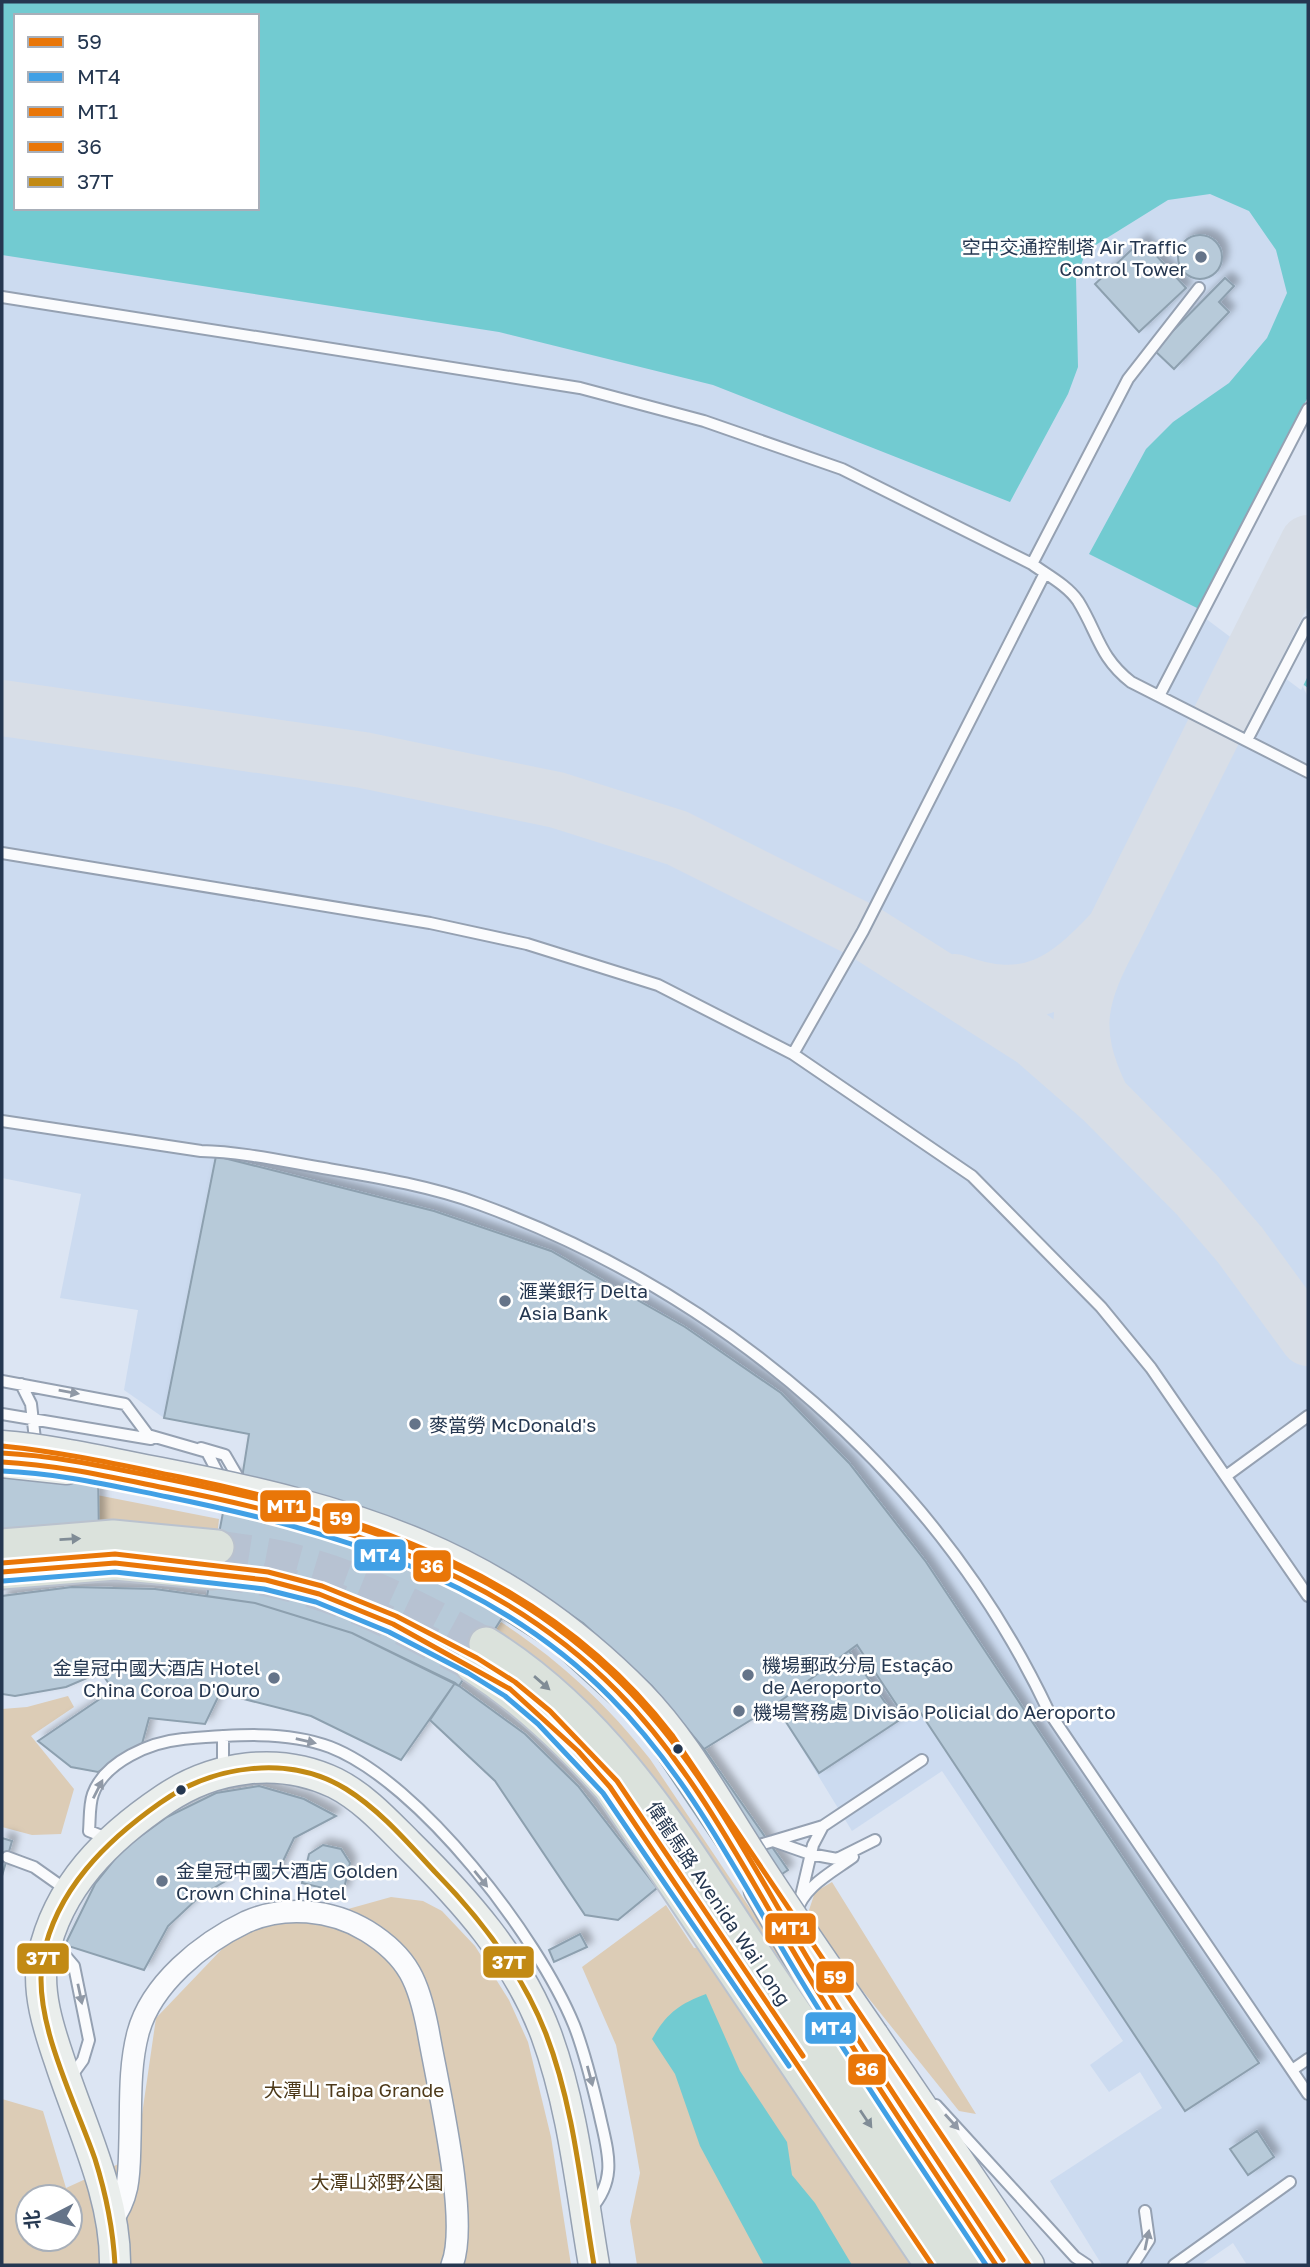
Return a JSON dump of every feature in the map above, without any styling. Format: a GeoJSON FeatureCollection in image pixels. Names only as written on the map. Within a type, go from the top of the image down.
{"type":"FeatureCollection","features":[{"type":"Feature","properties":{"kind":"main road"},"geometry":{"type":"LineString","coordinates":[[2,1546],[113,1537],[214,1559],[2,1572]]}},
{"type":"Feature","properties":{"kind":"main road","name":"偉龍馬路 Avenida Wai Long"},"geometry":{"type":"LineString","coordinates":[[932,2265],[610,1787],[479,1655],[526,1669],[561,1699],[630,1772],[963,2265]]}},
{"type":"Feature","properties":{"kind":"street"},"geometry":{"type":"LineString","coordinates":[[2,1446],[55,1453],[216,1484],[323,1509],[422,1544],[517,1595],[581,1642],[659,1718],[1029,2265]]}},
{"type":"Feature","properties":{"kind":"street","name":"偉龍馬路 Avenida Wai Long"},"geometry":{"type":"LineString","coordinates":[[2,1462],[46,1465],[248,1505],[329,1527],[410,1554],[448,1571],[517,1612],[581,1659],[639,1715],[733,1846],[794,1950],[996,2265]]}},
{"type":"Feature","properties":{"kind":"street"},"geometry":{"type":"LineString","coordinates":[[114,2265],[110,2223],[100,2178],[66,2083],[44,2006],[42,1961],[48,1935],[80,1871],[111,1840],[174,1793],[223,1770],[249,1768],[310,1774],[345,1789],[386,1822],[433,1869],[495,1940],[531,1999],[554,2057],[594,2265]]}},
{"type":"Feature","properties":{"kind":"street"},"geometry":{"type":"LineString","coordinates":[[110,2223],[123,2206],[129,2175],[132,2071],[139,2032],[150,2004],[181,1968],[217,1936],[254,1919],[284,1912],[318,1912],[356,1924],[379,1939],[401,1957],[422,1995],[458,2209],[452,2265]]}},
{"type":"Feature","properties":{"kind":"lane"},"geometry":{"type":"LineString","coordinates":[[1032,564],[1128,379],[1199,288]]}},
{"type":"Feature","properties":{"kind":"lane"},"geometry":{"type":"LineString","coordinates":[[2,297],[593,391],[704,421],[842,469],[1032,564],[1076,599],[1111,667],[1131,682],[1308,772]]}},
{"type":"Feature","properties":{"kind":"lane"},"geometry":{"type":"LineString","coordinates":[[1159,696],[1308,409]]}},
{"type":"Feature","properties":{"kind":"lane"},"geometry":{"type":"LineString","coordinates":[[793,1054],[863,931],[1045,573]]}},
{"type":"Feature","properties":{"kind":"lane"},"geometry":{"type":"LineString","coordinates":[[1247,740],[1308,623]]}},
{"type":"Feature","properties":{"kind":"lane"},"geometry":{"type":"LineString","coordinates":[[2,853],[429,923],[527,944],[658,985],[793,1054],[972,1176],[1101,1307],[1151,1368],[1308,1596]]}},
{"type":"Feature","properties":{"kind":"lane"},"geometry":{"type":"LineString","coordinates":[[2,1121],[293,1163],[372,1177],[477,1203],[604,1259],[650,1283],[724,1330],[805,1393],[872,1457],[938,1531],[1022,1655],[1049,1713],[1308,2094]]}},
{"type":"Feature","properties":{"kind":"lane"},"geometry":{"type":"LineString","coordinates":[[2,1381],[125,1404],[132,1409],[143,1430],[157,1440]]}},
{"type":"Feature","properties":{"kind":"lane"},"geometry":{"type":"LineString","coordinates":[[21,1384],[28,1394],[34,1443],[39,1458],[46,1465]]}},
{"type":"Feature","properties":{"kind":"lane"},"geometry":{"type":"LineString","coordinates":[[2,1414],[201,1448],[225,1455],[248,1496],[248,1505]]}},
{"type":"Feature","properties":{"kind":"lane"},"geometry":{"type":"LineString","coordinates":[[1226,1476],[1308,1416]]}},
{"type":"Feature","properties":{"kind":"lane"},"geometry":{"type":"LineString","coordinates":[[201,1448],[248,1505]]}},
{"type":"Feature","properties":{"kind":"lane"},"geometry":{"type":"LineString","coordinates":[[223,1736],[223,1770]]}},
{"type":"Feature","properties":{"kind":"lane"},"geometry":{"type":"LineString","coordinates":[[111,1840],[89,1831],[93,1794],[108,1770],[160,1742],[223,1736],[298,1739],[330,1747],[378,1773],[443,1834],[525,1935],[552,1980],[574,2026],[611,2171],[603,2195],[585,2215]]}},
{"type":"Feature","properties":{"kind":"lane"},"geometry":{"type":"LineString","coordinates":[[733,1846],[743,1850],[822,1826],[922,1760]]}},
{"type":"Feature","properties":{"kind":"lane"},"geometry":{"type":"LineString","coordinates":[[794,1950],[795,1917],[810,1854],[822,1826]]}},
{"type":"Feature","properties":{"kind":"lane"},"geometry":{"type":"LineString","coordinates":[[773,1841],[810,1854],[837,1859],[874,1840],[812,1886],[799,1902]]}},
{"type":"Feature","properties":{"kind":"lane"},"geometry":{"type":"LineString","coordinates":[[7,1857],[34,1867],[68,1891]]}},
{"type":"Feature","properties":{"kind":"lane"},"geometry":{"type":"LineString","coordinates":[[873,2035],[1075,2257],[1087,2265]]}},
{"type":"Feature","properties":{"kind":"lane"},"geometry":{"type":"LineString","coordinates":[[1292,2070],[1308,2059]]}},
{"type":"Feature","properties":{"kind":"lane"},"geometry":{"type":"LineString","coordinates":[[1176,2265],[1290,2182]]}},
{"type":"Feature","properties":{"kind":"lane"},"geometry":{"type":"LineString","coordinates":[[1133,2265],[1149,2240],[1145,2211]]}},
{"type":"Feature","properties":{"kind":"shaded area"},"geometry":{"type":"Polygon","coordinates":[[[2,2],[1308,2],[1308,676],[1303,687],[1308,697],[1308,2265],[1247,2265],[1233,2243],[1201,2265],[1102,2265],[1050,2181],[1162,2108],[1140,2072],[1109,2092],[1090,2065],[1123,2041],[942,1771],[852,1831],[775,1705],[704,1749],[652,1686],[244,1467],[249,1434],[164,1418],[124,1390],[138,1310],[60,1298],[81,1194],[2,1178],[2,2]]]}},
{"type":"Feature","properties":{"kind":"green space"},"geometry":{"type":"Polygon","coordinates":[[[2,1484],[56,1487],[219,1519],[217,1537],[2,1532],[2,1484]]]}},
{"type":"Feature","properties":{"kind":"green space"},"geometry":{"type":"Polygon","coordinates":[[[501,1622],[581,1684],[617,1720],[650,1759],[925,2169],[492,1635],[501,1622]]]}},
{"type":"Feature","properties":{"kind":"green space"},"geometry":{"type":"Polygon","coordinates":[[[68,1696],[74,1707],[31,1736],[74,1789],[61,1834],[32,1835],[2,1827],[2,1709],[27,1707],[68,1696]]]}},
{"type":"Feature","properties":{"kind":"green space"},"geometry":{"type":"Polygon","coordinates":[[[832,1882],[976,2114],[959,2111],[817,1934],[808,1913],[815,1892],[832,1882]]]}},
{"type":"Feature","properties":{"kind":"green space","name":"大潭山 Taipa Grande"},"geometry":{"type":"Polygon","coordinates":[[[391,1897],[423,1901],[442,1911],[475,1946],[509,2000],[528,2042],[551,2137],[571,2265],[2,2265],[2,2099],[43,2111],[65,2183],[14,2183],[14,2253],[84,2253],[84,2183],[77,2183],[136,2156],[156,2018],[246,1924],[323,1916],[391,1897]]]}},
{"type":"Feature","properties":{"kind":"green space"},"geometry":{"type":"Polygon","coordinates":[[[666,1905],[694,1948],[702,1947],[915,2265],[637,2265],[630,2221],[640,2173],[633,2133],[616,2045],[582,1967],[666,1905]]]}},
{"type":"Feature","properties":{"kind":"water"},"geometry":{"type":"Polygon","coordinates":[[[2,2],[1308,2],[1308,688],[1203,611],[1089,554],[1146,449],[1173,422],[1229,383],[1267,338],[1287,293],[1276,250],[1249,211],[1210,194],[1168,200],[1086,251],[1076,279],[1078,367],[1068,394],[1010,502],[713,385],[499,332],[2,255],[2,2]]]}},
{"type":"Feature","properties":{"kind":"water"},"geometry":{"type":"Polygon","coordinates":[[[706,1994],[740,2071],[787,2142],[792,2175],[815,2203],[852,2265],[764,2265],[700,2146],[675,2074],[652,2039],[674,2011],[706,1994]]]}},
{"type":"Feature","properties":{"kind":"pier"},"geometry":{"type":"Polygon","coordinates":[[[1308,397],[1308,676],[1301,690],[1197,612],[1308,397]]]}},
{"type":"Feature","properties":{"kind":"building","name":"空中交通控制塔 Air Traffic Control Tower"},"geometry":{"type":"Polygon","coordinates":[[[1200,235],[1215,242],[1222,257],[1215,272],[1200,279],[1185,272],[1178,257],[1185,242],[1200,235]]]}},
{"type":"Feature","properties":{"kind":"building"},"geometry":{"type":"Polygon","coordinates":[[[1142,240],[1186,288],[1139,332],[1095,284],[1142,240]]]}},
{"type":"Feature","properties":{"kind":"building"},"geometry":{"type":"Polygon","coordinates":[[[1225,278],[1234,286],[1219,302],[1229,312],[1174,369],[1154,350],[1225,278]]]}},
{"type":"Feature","properties":{"kind":"building"},"geometry":{"type":"Polygon","coordinates":[[[216,1156],[434,1211],[551,1251],[685,1327],[781,1393],[849,1463],[926,1562],[1259,2063],[1185,2111],[918,1709],[904,1716],[857,1645],[775,1705],[704,1749],[652,1686],[583,1623],[514,1576],[423,1532],[242,1478],[249,1434],[164,1418],[216,1156]]]}},
{"type":"Feature","properties":{"kind":"building"},"geometry":{"type":"Polygon","coordinates":[[[2,1468],[98,1469],[99,1541],[2,1543],[2,1468]]]}},
{"type":"Feature","properties":{"kind":"building"},"geometry":{"type":"Polygon","coordinates":[[[230,1476],[423,1532],[514,1576],[583,1623],[652,1686],[704,1749],[788,1870],[750,1895],[649,1745],[623,1715],[552,1650],[502,1618],[459,1686],[352,1633],[255,1603],[207,1596],[230,1476]]]}},
{"type":"Feature","properties":{"kind":"building","name":"金皇冠中國大酒店 Hotel China Coroa D'Ouro"},"geometry":{"type":"Polygon","coordinates":[[[72,1587],[155,1589],[255,1603],[352,1633],[455,1683],[401,1760],[311,1716],[220,1693],[205,1724],[149,1718],[142,1744],[98,1772],[71,1767],[38,1741],[113,1690],[101,1672],[66,1687],[15,1696],[2,1694],[2,1596],[72,1587]]]}},
{"type":"Feature","properties":{"kind":"building"},"geometry":{"type":"Polygon","coordinates":[[[849,1651],[898,1721],[819,1773],[775,1705],[849,1651]]]}},
{"type":"Feature","properties":{"kind":"building"},"geometry":{"type":"Polygon","coordinates":[[[455,1683],[525,1734],[578,1786],[657,1888],[618,1920],[585,1915],[495,1781],[430,1720],[455,1683]]]}},
{"type":"Feature","properties":{"kind":"building","name":"金皇冠中國大酒店 Golden Crown China Hotel"},"geometry":{"type":"Polygon","coordinates":[[[259,1786],[304,1799],[336,1816],[294,1838],[275,1878],[262,1870],[234,1876],[199,1897],[168,1926],[144,1970],[65,1945],[95,1884],[123,1849],[167,1817],[216,1793],[259,1786]]]}},
{"type":"Feature","properties":{"kind":"building"},"geometry":{"type":"Polygon","coordinates":[[[2,1838],[12,1841],[2,1876],[2,1838]]]}},
{"type":"Feature","properties":{"kind":"building"},"geometry":{"type":"Polygon","coordinates":[[[323,1845],[341,1849],[350,1863],[343,1893],[302,1883],[309,1854],[323,1845]]]}},
{"type":"Feature","properties":{"kind":"building"},"geometry":{"type":"Polygon","coordinates":[[[580,1934],[587,1947],[554,1962],[549,1950],[580,1934]]]}},
{"type":"Feature","properties":{"kind":"building"},"geometry":{"type":"Polygon","coordinates":[[[1257,2131],[1274,2157],[1248,2175],[1230,2149],[1257,2131]]]}},
{"type":"Feature","properties":{"kind":"taxiway"},"geometry":{"type":"LineString","coordinates":[[1114,930],[1308,543]]}},
{"type":"Feature","properties":{"kind":"taxiway"},"geometry":{"type":"LineString","coordinates":[[2,708],[363,760],[557,800],[677,838],[863,931],[1033,1039],[1102,1099],[1197,1195],[1240,1245],[1308,1338]]}},
{"type":"Feature","properties":{"kind":"taxiway"},"geometry":{"type":"LineString","coordinates":[[955,982],[981,990],[1004,993],[1044,986],[1079,964],[1114,930],[1093,974],[1082,1013],[1085,1052],[1091,1075],[1102,1099]]}},
{"type":"Feature","properties":{"kind":"tunnel"},"geometry":{"type":"LineString","coordinates":[[217,1547],[285,1558],[330,1571],[399,1599],[486,1644]]}},
{"type":"Feature","properties":{"kind":"tunnel"},"geometry":{"type":"LineString","coordinates":[[212,1572],[286,1584],[342,1602],[472,1665]]}},
{"type":"Feature","properties":{"kind":"transit line","name":"59"},"geometry":{"type":"LineString","coordinates":[[2,1446],[69,1455],[180,1477],[319,1511],[386,1534],[451,1561],[512,1594],[570,1633],[624,1680],[672,1735],[1029,2265]]}},
{"type":"Feature","properties":{"kind":"transit line","name":"MT1"},"geometry":{"type":"LineString","coordinates":[[2,1453],[67,1460],[172,1480],[234,1493],[355,1526],[468,1573],[522,1604],[573,1640],[621,1683],[651,1715],[703,1785],[839,2009],[1003,2260]]}},
{"type":"Feature","properties":{"kind":"transit line","name":"36"},"geometry":{"type":"LineString","coordinates":[[2,1462],[108,1476],[231,1502],[352,1535],[410,1556],[466,1581],[519,1612],[570,1648],[617,1691],[646,1723],[698,1792],[832,2015],[996,2265]]}},
{"type":"Feature","properties":{"kind":"transit line","name":"MT4"},"geometry":{"type":"LineString","coordinates":[[2,1471],[106,1484],[229,1510],[348,1543],[461,1589],[514,1619],[563,1655],[610,1697],[639,1729],[691,1797],[847,2054],[986,2265]]}},
{"type":"Feature","properties":{"kind":"transit line","name":"MT1"},"geometry":{"type":"LineString","coordinates":[[2,1563],[115,1554],[268,1572],[322,1586],[396,1616],[477,1658],[515,1682],[550,1711],[617,1781],[803,2056]]}},
{"type":"Feature","properties":{"kind":"transit line","name":"59"},"geometry":{"type":"LineString","coordinates":[[2,1572],[115,1563],[266,1580],[319,1594],[393,1624],[510,1689],[578,1751],[610,1787],[932,2265]]}},
{"type":"Feature","properties":{"kind":"transit line","name":"MT4"},"geometry":{"type":"LineString","coordinates":[[3,1581],[115,1572],[264,1589],[316,1602],[389,1632],[468,1673],[505,1696],[538,1724],[603,1793],[789,2066]]}},
{"type":"Feature","properties":{"kind":"transit line","name":"37T"},"geometry":{"type":"LineString","coordinates":[[115,2265],[111,2224],[99,2172],[57,2059],[43,2006],[43,1957],[50,1933],[59,1910],[86,1869],[121,1834],[160,1803],[203,1780],[227,1773],[276,1768],[324,1778],[358,1797],[404,1839],[468,1908],[499,1947],[536,2011],[556,2062],[576,2148],[594,2265]]}},
{"type":"Feature","properties":{"kind":"place","name":"空中交通控制塔 Air Traffic Control Tower"},"geometry":{"type":"Point","coordinates":[1201,257]}},
{"type":"Feature","properties":{"kind":"place","name":"滙業銀行 Delta Asia Bank"},"geometry":{"type":"Point","coordinates":[505,1301]}},
{"type":"Feature","properties":{"kind":"place","name":"麥當勞 McDonald's"},"geometry":{"type":"Point","coordinates":[415,1424]}},
{"type":"Feature","properties":{"kind":"place","name":"機場郵政分局 Estação de Aeroporto"},"geometry":{"type":"Point","coordinates":[748,1675]}},
{"type":"Feature","properties":{"kind":"place","name":"金皇冠中國大酒店 Hotel China Coroa D'Ouro"},"geometry":{"type":"Point","coordinates":[274,1678]}},
{"type":"Feature","properties":{"kind":"place","name":"機場警務處 Divisão Policial do Aeroporto"},"geometry":{"type":"Point","coordinates":[739,1711]}},
{"type":"Feature","properties":{"kind":"place","name":"金皇冠中國大酒店 Golden Crown China Hotel"},"geometry":{"type":"Point","coordinates":[162,1881]}},
{"type":"Feature","properties":{"kind":"park label","name":"大潭山郊野公園"},"geometry":{"type":"Point","coordinates":[377,2181]}}]}
